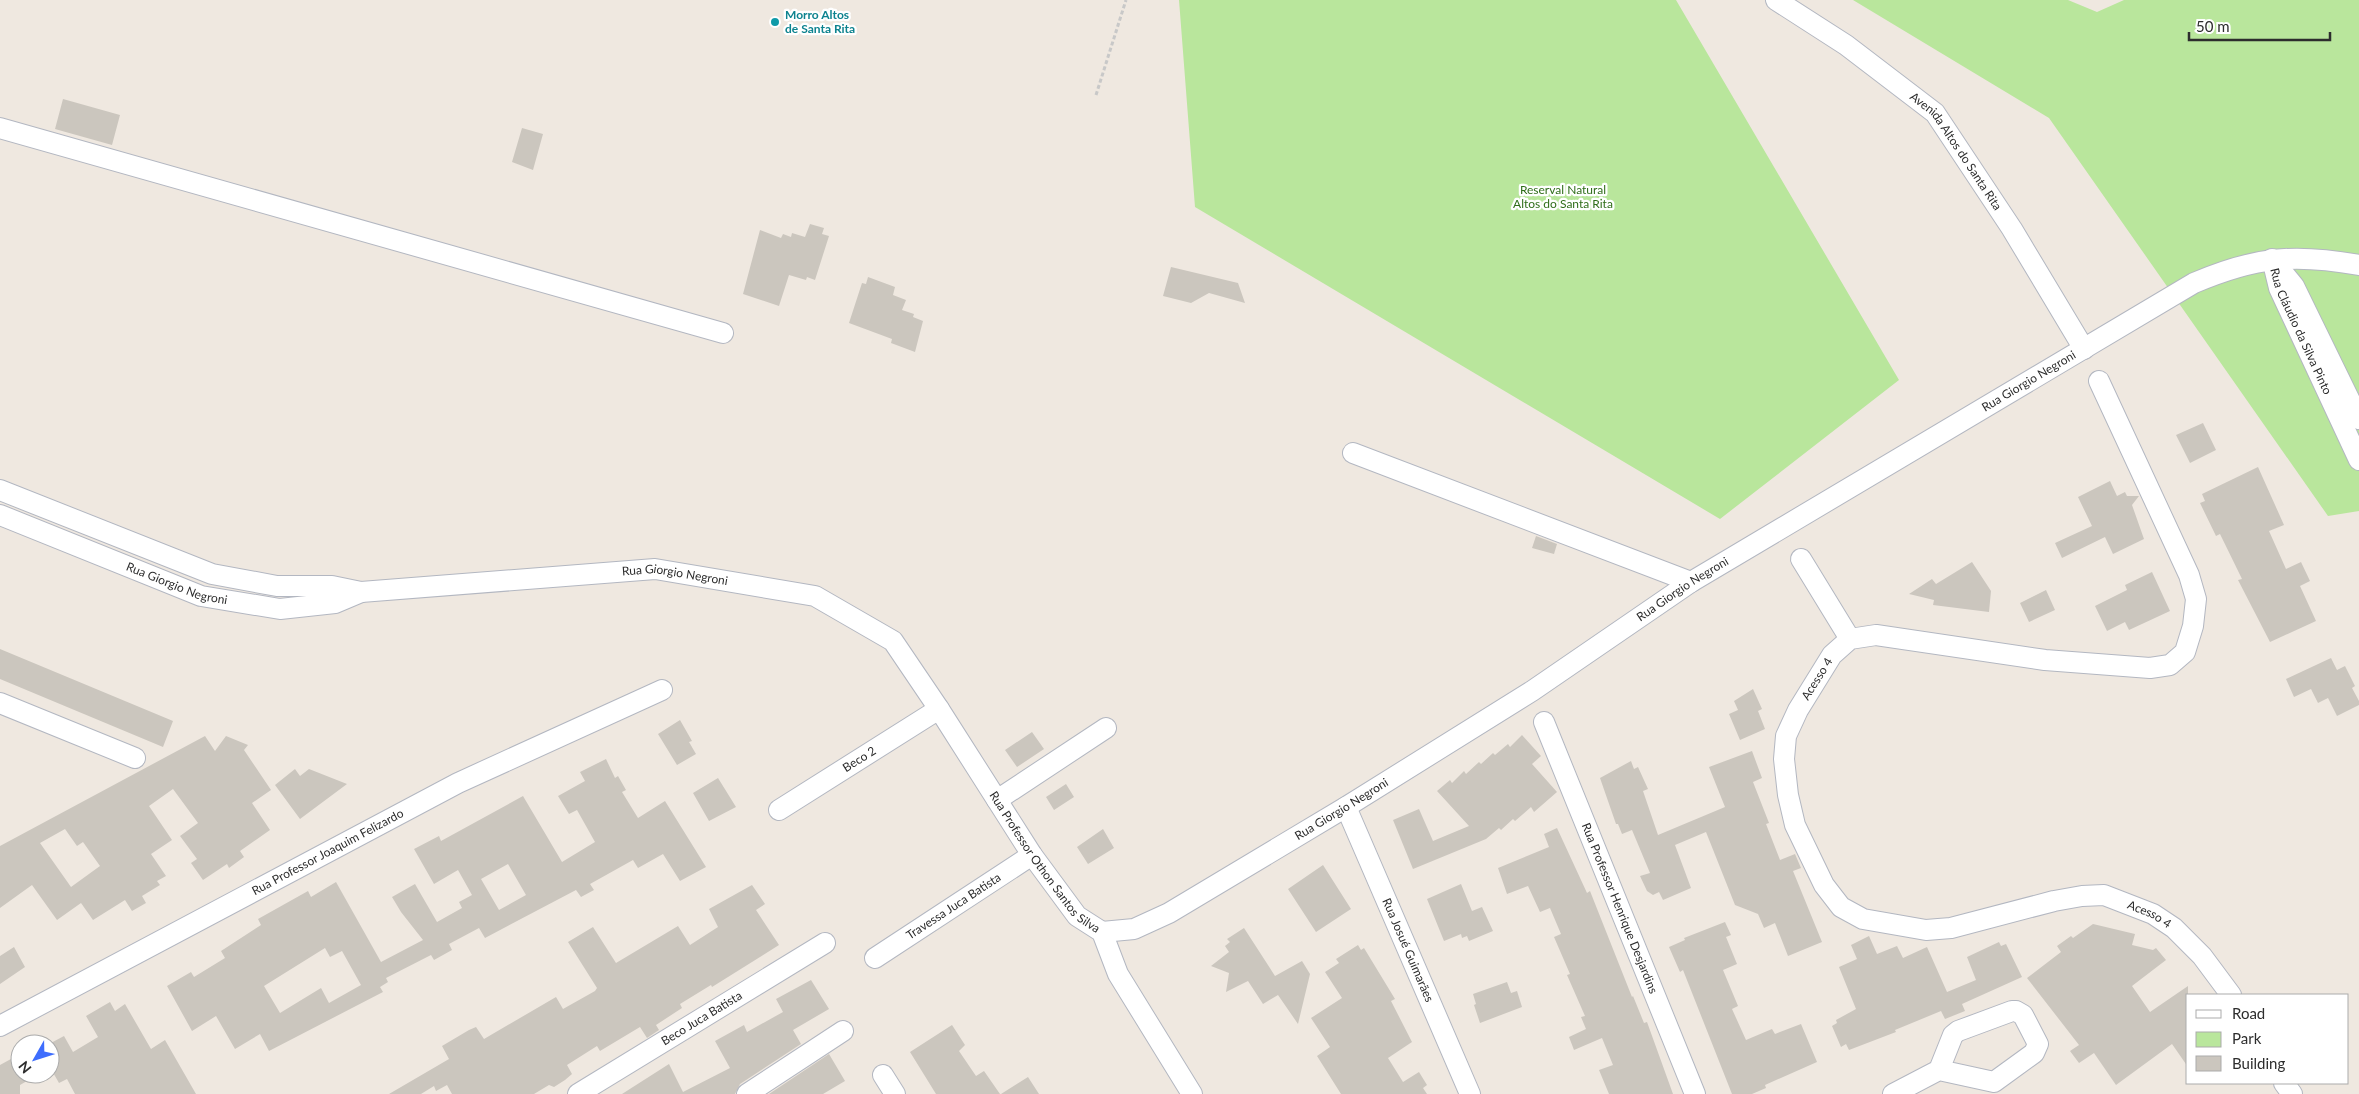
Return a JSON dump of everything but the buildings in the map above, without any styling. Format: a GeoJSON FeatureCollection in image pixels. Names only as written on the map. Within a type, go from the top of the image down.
{"type":"FeatureCollection","features":[{"type":"Feature","properties":{"kind":"street","name":"Avenida Altos do Santa Rita"},"geometry":{"type":"LineString","coordinates":[[1776,0],[1846,45],[1935,113],[2012,229],[2084,349]]}},
{"type":"Feature","properties":{"kind":"street"},"geometry":{"type":"LineString","coordinates":[[0,128],[723,333]]}},
{"type":"Feature","properties":{"kind":"street","name":"Rua Giorgio Negroni"},"geometry":{"type":"LineString","coordinates":[[1102,932],[1134,929],[1169,913],[1346,807],[1532,691],[1691,582],[2194,283],[2227,269],[2272,259],[2312,258],[2359,265]]}},
{"type":"Feature","properties":{"kind":"street","name":"Rua Cláudio da Silva Pinto"},"geometry":{"type":"LineString","coordinates":[[2272,259],[2294,286],[2359,419]]}},
{"type":"Feature","properties":{"kind":"street","name":"Rua Cláudio da Silva Pinto"},"geometry":{"type":"LineString","coordinates":[[2272,259],[2279,288],[2358,453]]}},
{"type":"Feature","properties":{"kind":"street"},"geometry":{"type":"LineString","coordinates":[[1801,559],[1850,639],[1876,635],[2045,660],[2150,668],[2170,665],[2185,652],[2193,626],[2196,599],[2190,576],[2099,381]]}},
{"type":"Feature","properties":{"kind":"street"},"geometry":{"type":"LineString","coordinates":[[1353,453],[1691,582]]}},
{"type":"Feature","properties":{"kind":"street","name":"Rua Giorgio Negroni"},"geometry":{"type":"LineString","coordinates":[[0,490],[212,574],[277,586],[332,586],[361,592],[655,569],[815,596],[893,641],[939,708]]}},
{"type":"Feature","properties":{"kind":"street","name":"Rua Giorgio Negroni"},"geometry":{"type":"LineString","coordinates":[[0,515],[201,596],[280,609],[335,603],[361,592]]}},
{"type":"Feature","properties":{"kind":"street","name":"Acesso 4"},"geometry":{"type":"LineString","coordinates":[[1850,639],[1832,655],[1798,710],[1786,736],[1784,759],[1788,795],[1795,824],[1824,885],[1841,907],[1863,920],[1926,930],[1952,928],[2054,901],[2082,896],[2104,895],[2153,914],[2174,928],[2202,956],[2231,994]]}},
{"type":"Feature","properties":{"kind":"street","name":"Rua Professor Joaquim Felizardo"},"geometry":{"type":"LineString","coordinates":[[0,1026],[458,783],[662,690]]}},
{"type":"Feature","properties":{"kind":"street"},"geometry":{"type":"LineString","coordinates":[[0,703],[135,758]]}},
{"type":"Feature","properties":{"kind":"street","name":"Rua Professor Othon Santos Silva"},"geometry":{"type":"LineString","coordinates":[[939,708],[1032,855],[1077,916],[1102,932],[1118,974],[1192,1094]]}},
{"type":"Feature","properties":{"kind":"street","name":"Beco 2"},"geometry":{"type":"LineString","coordinates":[[779,810],[939,708]]}},
{"type":"Feature","properties":{"kind":"street","name":"Rua Professor Henrique Desjardins"},"geometry":{"type":"LineString","coordinates":[[1544,722],[1695,1094]]}},
{"type":"Feature","properties":{"kind":"street"},"geometry":{"type":"LineString","coordinates":[[997,800],[1106,728]]}},
{"type":"Feature","properties":{"kind":"street","name":"Rua Josué Guimarães"},"geometry":{"type":"LineString","coordinates":[[1346,807],[1470,1094]]}},
{"type":"Feature","properties":{"kind":"street","name":"Travessa Juca Batista"},"geometry":{"type":"LineString","coordinates":[[875,958],[1032,855]]}},
{"type":"Feature","properties":{"kind":"street","name":"Beco Juca Batista"},"geometry":{"type":"LineString","coordinates":[[578,1094],[825,943]]}},
{"type":"Feature","properties":{"kind":"street"},"geometry":{"type":"LineString","coordinates":[[1893,1094],[1939,1070],[1955,1033],[2012,1012],[2016,1011],[2022,1015],[2038,1044],[2034,1053],[1994,1082],[1939,1070]]}},
{"type":"Feature","properties":{"kind":"street"},"geometry":{"type":"LineString","coordinates":[[747,1094],[843,1031]]}},
{"type":"Feature","properties":{"kind":"street"},"geometry":{"type":"LineString","coordinates":[[883,1075],[895,1094]]}},
{"type":"Feature","properties":{"kind":"path"},"geometry":{"type":"LineString","coordinates":[[1096,95],[1126,0]]}},
{"type":"Feature","properties":{"kind":"green space","name":"Reserval Natural Altos do Santa Rita"},"geometry":{"type":"Polygon","coordinates":[[[1179,0],[1676,0],[1899,380],[1720,519],[1195,207],[1179,0]]]}},
{"type":"Feature","properties":{"kind":"green space"},"geometry":{"type":"Polygon","coordinates":[[[1853,0],[2068,0],[2097,12],[2124,0],[2359,0],[2359,511],[2328,516],[2049,118],[1853,0]]]}},
{"type":"Feature","properties":{"kind":"place","name":"Morro Altos de Santa Rita"},"geometry":{"type":"Point","coordinates":[775,22]}}]}
